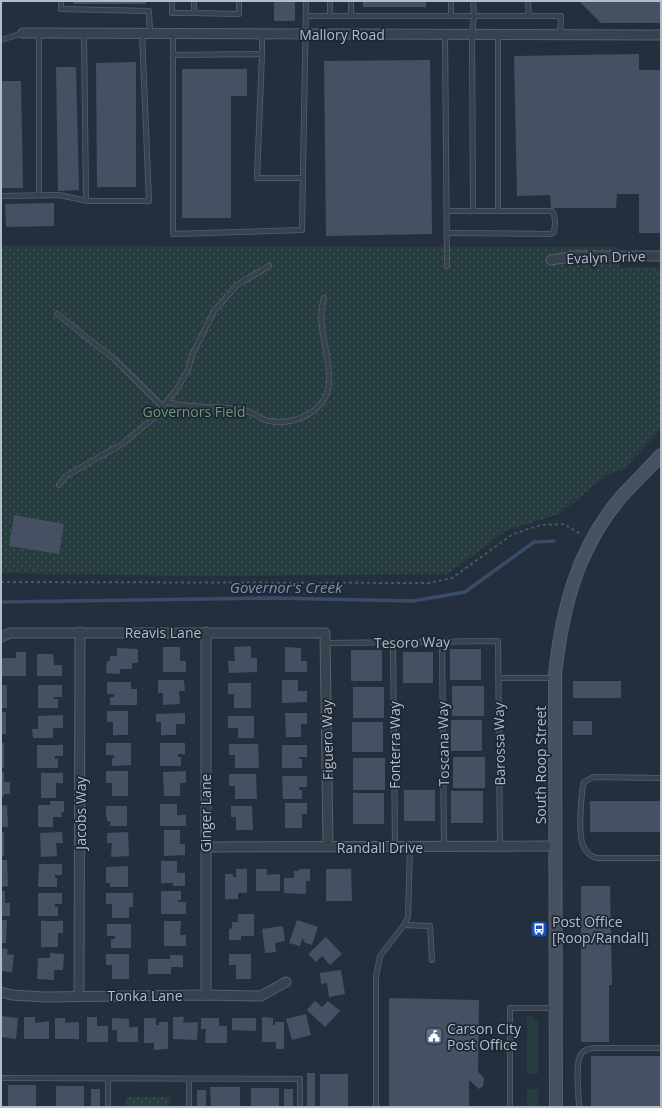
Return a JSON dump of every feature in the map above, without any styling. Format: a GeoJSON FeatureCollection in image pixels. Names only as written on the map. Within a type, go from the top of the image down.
{"type":"FeatureCollection","features":[{"type":"Feature","properties":{"kind":"street","name":"Mallory Road"},"geometry":{"type":"LineString","coordinates":[[23,33],[661,35]]}},
{"type":"Feature","properties":{"kind":"street","name":"Evalyn Drive"},"geometry":{"type":"LineString","coordinates":[[551,260],[575,256],[661,256]]}},
{"type":"Feature","properties":{"kind":"street","name":"South Roop Street"},"geometry":{"type":"LineString","coordinates":[[556,1107],[554,846],[555,678],[559,634],[570,589],[583,558],[594,538],[622,496],[661,454]]}},
{"type":"Feature","properties":{"kind":"street","name":"Reavis Lane"},"geometry":{"type":"LineString","coordinates":[[1,637],[10,633],[80,632],[325,633]]}},
{"type":"Feature","properties":{"kind":"street","name":"Jacobs Way"},"geometry":{"type":"LineString","coordinates":[[79,995],[80,632]]}},
{"type":"Feature","properties":{"kind":"street","name":"Ginger Lane"},"geometry":{"type":"LineString","coordinates":[[206,632],[206,995]]}},
{"type":"Feature","properties":{"kind":"street","name":"Figuero Way"},"geometry":{"type":"LineString","coordinates":[[325,633],[328,847]]}},
{"type":"Feature","properties":{"kind":"street","name":"Randall Drive"},"geometry":{"type":"LineString","coordinates":[[205,847],[554,846]]}},
{"type":"Feature","properties":{"kind":"street","name":"Tonka Lane"},"geometry":{"type":"LineString","coordinates":[[1,992],[12,995],[45,997],[79,995],[261,996],[286,982]]}},
{"type":"Feature","properties":{"kind":"lane"},"geometry":{"type":"LineString","coordinates":[[1,196],[59,195],[86,200],[149,201],[146,33],[149,11],[61,10],[61,1]]}},
{"type":"Feature","properties":{"kind":"lane"},"geometry":{"type":"LineString","coordinates":[[172,1],[172,12],[239,14],[239,1]]}},
{"type":"Feature","properties":{"kind":"lane"},"geometry":{"type":"LineString","coordinates":[[194,1],[194,12]]}},
{"type":"Feature","properties":{"kind":"lane"},"geometry":{"type":"LineString","coordinates":[[173,33],[173,234],[302,230],[306,1]]}},
{"type":"Feature","properties":{"kind":"lane"},"geometry":{"type":"LineString","coordinates":[[330,1],[330,16]]}},
{"type":"Feature","properties":{"kind":"lane"},"geometry":{"type":"LineString","coordinates":[[351,1],[351,15]]}},
{"type":"Feature","properties":{"kind":"lane"},"geometry":{"type":"LineString","coordinates":[[451,1],[451,16]]}},
{"type":"Feature","properties":{"kind":"lane"},"geometry":{"type":"LineString","coordinates":[[472,211],[472,34],[474,1]]}},
{"type":"Feature","properties":{"kind":"lane"},"geometry":{"type":"LineString","coordinates":[[528,1],[529,16]]}},
{"type":"Feature","properties":{"kind":"lane"},"geometry":{"type":"LineString","coordinates":[[306,16],[561,16],[560,34]]}},
{"type":"Feature","properties":{"kind":"lane"},"geometry":{"type":"LineString","coordinates":[[1,40],[23,33]]}},
{"type":"Feature","properties":{"kind":"lane"},"geometry":{"type":"LineString","coordinates":[[39,33],[39,195]]}},
{"type":"Feature","properties":{"kind":"lane"},"geometry":{"type":"LineString","coordinates":[[84,33],[86,200]]}},
{"type":"Feature","properties":{"kind":"lane"},"geometry":{"type":"LineString","coordinates":[[262,33],[257,178],[303,178]]}},
{"type":"Feature","properties":{"kind":"lane"},"geometry":{"type":"LineString","coordinates":[[445,34],[447,266]]}},
{"type":"Feature","properties":{"kind":"lane"},"geometry":{"type":"LineString","coordinates":[[498,34],[498,211]]}},
{"type":"Feature","properties":{"kind":"lane"},"geometry":{"type":"LineString","coordinates":[[173,56],[262,54]]}},
{"type":"Feature","properties":{"kind":"lane"},"geometry":{"type":"LineString","coordinates":[[447,211],[552,212],[554,216],[554,232],[547,234],[447,233]]}},
{"type":"Feature","properties":{"kind":"lane"},"geometry":{"type":"LineString","coordinates":[[59,484],[66,476],[122,444],[154,417],[167,402],[188,370],[192,355],[214,311],[238,285],[269,266]]}},
{"type":"Feature","properties":{"kind":"lane"},"geometry":{"type":"LineString","coordinates":[[167,402],[182,406],[249,410],[268,421],[287,421],[305,417],[320,408],[328,392],[330,380],[320,310],[324,298]]}},
{"type":"Feature","properties":{"kind":"lane"},"geometry":{"type":"LineString","coordinates":[[57,314],[114,359],[162,407]]}},
{"type":"Feature","properties":{"kind":"lane","name":"Tesoro Way"},"geometry":{"type":"LineString","coordinates":[[326,643],[498,641]]}},
{"type":"Feature","properties":{"kind":"lane","name":"Barossa Way"},"geometry":{"type":"LineString","coordinates":[[498,641],[500,847]]}},
{"type":"Feature","properties":{"kind":"lane","name":"Fonterra Way"},"geometry":{"type":"LineString","coordinates":[[393,642],[395,847]]}},
{"type":"Feature","properties":{"kind":"lane","name":"Toscana Way"},"geometry":{"type":"LineString","coordinates":[[442,642],[444,847]]}},
{"type":"Feature","properties":{"kind":"lane"},"geometry":{"type":"LineString","coordinates":[[498,678],[555,678]]}},
{"type":"Feature","properties":{"kind":"lane"},"geometry":{"type":"LineString","coordinates":[[661,778],[593,777],[584,782],[581,794],[582,844],[588,855],[596,858],[661,858]]}},
{"type":"Feature","properties":{"kind":"lane"},"geometry":{"type":"LineString","coordinates":[[376,1107],[376,977],[380,956],[404,925],[408,917],[410,847]]}},
{"type":"Feature","properties":{"kind":"lane"},"geometry":{"type":"LineString","coordinates":[[404,925],[430,926],[432,960]]}},
{"type":"Feature","properties":{"kind":"lane"},"geometry":{"type":"LineString","coordinates":[[510,1107],[510,1008],[556,1008]]}},
{"type":"Feature","properties":{"kind":"lane"},"geometry":{"type":"LineString","coordinates":[[580,1107],[578,1061],[581,1053],[587,1049],[594,1048],[661,1048]]}},
{"type":"Feature","properties":{"kind":"lane"},"geometry":{"type":"LineString","coordinates":[[1,1078],[300,1078],[300,1107]]}},
{"type":"Feature","properties":{"kind":"lane"},"geometry":{"type":"LineString","coordinates":[[108,1078],[108,1107]]}},
{"type":"Feature","properties":{"kind":"lane"},"geometry":{"type":"LineString","coordinates":[[189,1078],[189,1107]]}},
{"type":"Feature","properties":{"kind":"path"},"geometry":{"type":"LineString","coordinates":[[1,582],[429,583],[452,578],[513,534],[531,528],[542,525],[564,524],[578,534]]}},
{"type":"Feature","properties":{"kind":"green space","name":"Governors Field"},"geometry":{"type":"Polygon","coordinates":[[[1,246],[618,247],[619,267],[661,267],[661,429],[624,469],[608,474],[559,514],[507,530],[448,574],[193,576],[1,573],[1,246]]]}},
{"type":"Feature","properties":{"kind":"green space"},"geometry":{"type":"Polygon","coordinates":[[[527,1016],[533,1016],[533,1018],[538,1021],[538,1074],[527,1074],[527,1016]]]}},
{"type":"Feature","properties":{"kind":"green space"},"geometry":{"type":"Polygon","coordinates":[[[527,1089],[538,1089],[538,1107],[527,1107],[527,1089]]]}},
{"type":"Feature","properties":{"kind":"green space"},"geometry":{"type":"Polygon","coordinates":[[[126,1097],[170,1097],[169,1107],[126,1107],[126,1097]]]}},
{"type":"Feature","properties":{"kind":"building"},"geometry":{"type":"Polygon","coordinates":[[[73,1],[146,1],[146,4],[73,4],[73,1]]]}},
{"type":"Feature","properties":{"kind":"building"},"geometry":{"type":"Polygon","coordinates":[[[274,1],[295,1],[295,21],[274,21],[274,1]]]}},
{"type":"Feature","properties":{"kind":"building"},"geometry":{"type":"Polygon","coordinates":[[[363,1],[426,1],[426,7],[363,7],[363,1]]]}},
{"type":"Feature","properties":{"kind":"building"},"geometry":{"type":"Polygon","coordinates":[[[579,1],[661,1],[661,23],[601,23],[579,1]]]}},
{"type":"Feature","properties":{"kind":"building"},"geometry":{"type":"Polygon","coordinates":[[[639,54],[639,70],[661,70],[661,233],[639,233],[639,194],[617,194],[616,208],[551,208],[550,195],[517,196],[514,56],[639,54]]]}},
{"type":"Feature","properties":{"kind":"building"},"geometry":{"type":"Polygon","coordinates":[[[430,60],[432,234],[326,236],[324,61],[430,60]]]}},
{"type":"Feature","properties":{"kind":"building"},"geometry":{"type":"Polygon","coordinates":[[[136,62],[136,187],[97,187],[96,63],[136,62]]]}},
{"type":"Feature","properties":{"kind":"building"},"geometry":{"type":"Polygon","coordinates":[[[56,67],[76,67],[79,190],[58,191],[56,67]]]}},
{"type":"Feature","properties":{"kind":"building"},"geometry":{"type":"Polygon","coordinates":[[[182,69],[247,69],[247,96],[231,96],[231,218],[182,218],[182,69]]]}},
{"type":"Feature","properties":{"kind":"building"},"geometry":{"type":"Polygon","coordinates":[[[1,81],[21,81],[23,188],[1,188],[1,81]]]}},
{"type":"Feature","properties":{"kind":"building"},"geometry":{"type":"Polygon","coordinates":[[[54,203],[54,226],[6,227],[5,204],[54,203]]]}},
{"type":"Feature","properties":{"kind":"building"},"geometry":{"type":"Polygon","coordinates":[[[14,515],[64,524],[59,554],[9,546],[14,515]]]}},
{"type":"Feature","properties":{"kind":"building"},"geometry":{"type":"Polygon","coordinates":[[[251,646],[251,658],[257,658],[257,672],[229,673],[228,661],[235,661],[234,647],[251,646]]]}},
{"type":"Feature","properties":{"kind":"building"},"geometry":{"type":"Polygon","coordinates":[[[163,647],[180,647],[180,661],[186,661],[186,672],[163,672],[163,647]]]}},
{"type":"Feature","properties":{"kind":"building"},"geometry":{"type":"Polygon","coordinates":[[[285,647],[301,648],[301,661],[307,661],[307,672],[285,672],[285,647]]]}},
{"type":"Feature","properties":{"kind":"building"},"geometry":{"type":"Polygon","coordinates":[[[117,648],[138,649],[138,663],[132,663],[132,669],[120,669],[120,674],[106,673],[107,661],[110,661],[110,656],[117,656],[117,648]]]}},
{"type":"Feature","properties":{"kind":"building"},"geometry":{"type":"Polygon","coordinates":[[[450,649],[481,649],[481,680],[450,680],[450,649]]]}},
{"type":"Feature","properties":{"kind":"building"},"geometry":{"type":"Polygon","coordinates":[[[351,650],[382,650],[382,681],[351,681],[351,650]]]}},
{"type":"Feature","properties":{"kind":"building"},"geometry":{"type":"Polygon","coordinates":[[[16,652],[26,652],[26,676],[2,676],[2,658],[16,658],[16,652]]]}},
{"type":"Feature","properties":{"kind":"building"},"geometry":{"type":"Polygon","coordinates":[[[403,652],[433,652],[433,683],[403,683],[403,652]]]}},
{"type":"Feature","properties":{"kind":"building"},"geometry":{"type":"Polygon","coordinates":[[[37,654],[53,654],[54,665],[62,665],[62,676],[37,676],[37,654]]]}},
{"type":"Feature","properties":{"kind":"building"},"geometry":{"type":"Polygon","coordinates":[[[158,680],[184,680],[185,691],[179,691],[180,704],[163,705],[163,693],[158,693],[158,680]]]}},
{"type":"Feature","properties":{"kind":"building"},"geometry":{"type":"Polygon","coordinates":[[[282,680],[298,680],[298,691],[307,691],[307,702],[282,703],[282,680]]]}},
{"type":"Feature","properties":{"kind":"building"},"geometry":{"type":"Polygon","coordinates":[[[573,681],[621,681],[621,698],[573,698],[573,681]]]}},
{"type":"Feature","properties":{"kind":"building"},"geometry":{"type":"Polygon","coordinates":[[[107,682],[131,682],[131,689],[137,689],[137,705],[110,705],[110,697],[114,697],[114,694],[107,694],[107,682]]]}},
{"type":"Feature","properties":{"kind":"building"},"geometry":{"type":"Polygon","coordinates":[[[228,683],[251,683],[251,708],[234,708],[234,694],[228,694],[228,683]]]}},
{"type":"Feature","properties":{"kind":"building"},"geometry":{"type":"Polygon","coordinates":[[[1,685],[7,685],[7,708],[1,708],[1,685]]]}},
{"type":"Feature","properties":{"kind":"building"},"geometry":{"type":"Polygon","coordinates":[[[38,685],[62,685],[62,697],[54,697],[54,699],[58,699],[58,708],[38,708],[38,685]]]}},
{"type":"Feature","properties":{"kind":"building"},"geometry":{"type":"Polygon","coordinates":[[[452,686],[484,686],[484,716],[452,716],[452,686]]]}},
{"type":"Feature","properties":{"kind":"building"},"geometry":{"type":"Polygon","coordinates":[[[353,687],[384,687],[384,718],[353,718],[353,687]]]}},
{"type":"Feature","properties":{"kind":"building"},"geometry":{"type":"Polygon","coordinates":[[[107,711],[128,711],[128,735],[113,735],[113,722],[107,722],[107,711]]]}},
{"type":"Feature","properties":{"kind":"building"},"geometry":{"type":"Polygon","coordinates":[[[1,712],[6,712],[6,734],[1,734],[1,712]]]}},
{"type":"Feature","properties":{"kind":"building"},"geometry":{"type":"Polygon","coordinates":[[[185,713],[185,724],[176,724],[176,735],[161,735],[161,722],[156,722],[156,714],[185,713]]]}},
{"type":"Feature","properties":{"kind":"building"},"geometry":{"type":"Polygon","coordinates":[[[285,713],[307,713],[307,724],[301,724],[301,737],[286,737],[285,713]]]}},
{"type":"Feature","properties":{"kind":"building"},"geometry":{"type":"Polygon","coordinates":[[[63,715],[63,728],[53,728],[53,738],[33,738],[32,729],[38,729],[38,716],[63,715]]]}},
{"type":"Feature","properties":{"kind":"building"},"geometry":{"type":"Polygon","coordinates":[[[228,716],[254,716],[254,738],[238,738],[238,728],[228,728],[228,716]]]}},
{"type":"Feature","properties":{"kind":"building"},"geometry":{"type":"Polygon","coordinates":[[[451,720],[482,720],[482,751],[451,751],[451,720]]]}},
{"type":"Feature","properties":{"kind":"building"},"geometry":{"type":"Polygon","coordinates":[[[573,721],[592,721],[592,735],[573,735],[573,721]]]}},
{"type":"Feature","properties":{"kind":"building"},"geometry":{"type":"Polygon","coordinates":[[[352,722],[383,722],[383,752],[352,752],[352,722]]]}},
{"type":"Feature","properties":{"kind":"building"},"geometry":{"type":"Polygon","coordinates":[[[1,743],[4,743],[4,768],[1,768],[1,743]]]}},
{"type":"Feature","properties":{"kind":"building"},"geometry":{"type":"Polygon","coordinates":[[[106,743],[131,743],[131,765],[112,766],[112,758],[114,758],[114,755],[106,755],[106,743]]]}},
{"type":"Feature","properties":{"kind":"building"},"geometry":{"type":"Polygon","coordinates":[[[160,743],[185,743],[185,754],[178,754],[178,757],[181,757],[181,766],[160,766],[160,743]]]}},
{"type":"Feature","properties":{"kind":"building"},"geometry":{"type":"Polygon","coordinates":[[[229,744],[258,744],[259,768],[235,768],[235,755],[229,755],[229,744]]]}},
{"type":"Feature","properties":{"kind":"building"},"geometry":{"type":"Polygon","coordinates":[[[37,745],[63,745],[63,756],[55,756],[55,759],[58,759],[58,768],[37,768],[37,745]]]}},
{"type":"Feature","properties":{"kind":"building"},"geometry":{"type":"Polygon","coordinates":[[[282,745],[307,745],[307,757],[299,757],[299,759],[302,759],[302,768],[282,768],[282,745]]]}},
{"type":"Feature","properties":{"kind":"building"},"geometry":{"type":"Polygon","coordinates":[[[453,757],[485,757],[485,788],[453,788],[453,757]]]}},
{"type":"Feature","properties":{"kind":"building"},"geometry":{"type":"Polygon","coordinates":[[[353,758],[385,758],[385,790],[353,790],[353,758]]]}},
{"type":"Feature","properties":{"kind":"building"},"geometry":{"type":"Polygon","coordinates":[[[106,771],[128,771],[128,796],[112,796],[112,783],[106,783],[106,771]]]}},
{"type":"Feature","properties":{"kind":"building"},"geometry":{"type":"Polygon","coordinates":[[[186,771],[186,783],[180,783],[180,796],[164,796],[163,772],[186,771]]]}},
{"type":"Feature","properties":{"kind":"building"},"geometry":{"type":"Polygon","coordinates":[[[1,772],[4,772],[4,782],[10,782],[10,794],[4,794],[4,797],[1,796],[1,772]]]}},
{"type":"Feature","properties":{"kind":"building"},"geometry":{"type":"Polygon","coordinates":[[[41,773],[63,773],[63,783],[56,783],[56,798],[41,798],[41,773]]]}},
{"type":"Feature","properties":{"kind":"building"},"geometry":{"type":"Polygon","coordinates":[[[229,774],[256,774],[257,799],[235,799],[235,786],[229,786],[229,774]]]}},
{"type":"Feature","properties":{"kind":"building"},"geometry":{"type":"Polygon","coordinates":[[[282,776],[307,776],[307,787],[299,787],[299,790],[302,790],[302,799],[283,799],[282,776]]]}},
{"type":"Feature","properties":{"kind":"building"},"geometry":{"type":"Polygon","coordinates":[[[404,790],[435,790],[435,821],[404,821],[404,790]]]}},
{"type":"Feature","properties":{"kind":"building"},"geometry":{"type":"Polygon","coordinates":[[[451,791],[483,791],[483,823],[451,823],[451,791]]]}},
{"type":"Feature","properties":{"kind":"building"},"geometry":{"type":"Polygon","coordinates":[[[353,793],[384,793],[384,824],[353,824],[353,793]]]}},
{"type":"Feature","properties":{"kind":"building"},"geometry":{"type":"Polygon","coordinates":[[[50,801],[64,801],[64,812],[61,812],[62,817],[53,817],[53,827],[38,827],[38,805],[50,805],[50,801]]]}},
{"type":"Feature","properties":{"kind":"building"},"geometry":{"type":"Polygon","coordinates":[[[590,801],[661,801],[661,832],[590,832],[590,801]]]}},
{"type":"Feature","properties":{"kind":"building"},"geometry":{"type":"Polygon","coordinates":[[[285,803],[307,803],[307,814],[302,814],[302,828],[285,828],[285,803]]]}},
{"type":"Feature","properties":{"kind":"building"},"geometry":{"type":"Polygon","coordinates":[[[160,804],[177,804],[177,815],[186,815],[186,826],[160,826],[160,804]]]}},
{"type":"Feature","properties":{"kind":"building"},"geometry":{"type":"Polygon","coordinates":[[[7,805],[8,827],[1,827],[1,806],[7,805]]]}},
{"type":"Feature","properties":{"kind":"building"},"geometry":{"type":"Polygon","coordinates":[[[106,806],[127,806],[127,826],[110,826],[110,821],[107,821],[106,817],[106,806]]]}},
{"type":"Feature","properties":{"kind":"building"},"geometry":{"type":"Polygon","coordinates":[[[231,806],[252,806],[253,830],[236,830],[236,817],[231,817],[231,806]]]}},
{"type":"Feature","properties":{"kind":"building"},"geometry":{"type":"Polygon","coordinates":[[[164,830],[180,830],[180,844],[185,844],[185,855],[164,856],[164,830]]]}},
{"type":"Feature","properties":{"kind":"building"},"geometry":{"type":"Polygon","coordinates":[[[1,832],[4,832],[4,856],[1,856],[1,832]]]}},
{"type":"Feature","properties":{"kind":"building"},"geometry":{"type":"Polygon","coordinates":[[[62,832],[63,843],[56,843],[57,856],[41,857],[40,833],[62,832]]]}},
{"type":"Feature","properties":{"kind":"building"},"geometry":{"type":"Polygon","coordinates":[[[128,832],[129,856],[111,857],[112,843],[107,843],[107,833],[128,832]]]}},
{"type":"Feature","properties":{"kind":"building"},"geometry":{"type":"Polygon","coordinates":[[[1,860],[7,860],[8,886],[1,887],[1,860]]]}},
{"type":"Feature","properties":{"kind":"building"},"geometry":{"type":"Polygon","coordinates":[[[161,861],[177,861],[177,873],[185,873],[185,886],[173,886],[173,883],[161,883],[161,861]]]}},
{"type":"Feature","properties":{"kind":"building"},"geometry":{"type":"Polygon","coordinates":[[[39,864],[62,864],[62,875],[55,875],[55,878],[57,878],[57,887],[38,887],[39,864]]]}},
{"type":"Feature","properties":{"kind":"building"},"geometry":{"type":"Polygon","coordinates":[[[128,866],[128,887],[110,887],[110,883],[106,883],[106,867],[128,866]]]}},
{"type":"Feature","properties":{"kind":"building"},"geometry":{"type":"Polygon","coordinates":[[[236,869],[247,869],[247,893],[238,893],[238,899],[225,899],[225,874],[233,874],[233,877],[236,877],[236,869]]]}},
{"type":"Feature","properties":{"kind":"building"},"geometry":{"type":"Polygon","coordinates":[[[256,869],[267,869],[267,875],[280,874],[280,891],[256,891],[256,869]]]}},
{"type":"Feature","properties":{"kind":"building"},"geometry":{"type":"Polygon","coordinates":[[[299,869],[310,869],[310,881],[306,881],[306,894],[284,893],[284,878],[294,878],[294,871],[299,871],[299,869]]]}},
{"type":"Feature","properties":{"kind":"building"},"geometry":{"type":"Polygon","coordinates":[[[326,869],[351,869],[352,901],[326,901],[326,869]]]}},
{"type":"Feature","properties":{"kind":"building"},"geometry":{"type":"Polygon","coordinates":[[[581,886],[610,886],[612,985],[609,985],[609,1042],[581,1042],[581,886]]]}},
{"type":"Feature","properties":{"kind":"building"},"geometry":{"type":"Polygon","coordinates":[[[1,891],[5,891],[5,903],[10,903],[10,916],[1,916],[1,891]]]}},
{"type":"Feature","properties":{"kind":"building"},"geometry":{"type":"Polygon","coordinates":[[[161,891],[181,891],[181,900],[178,900],[178,902],[186,902],[186,914],[161,914],[161,891]]]}},
{"type":"Feature","properties":{"kind":"building"},"geometry":{"type":"Polygon","coordinates":[[[38,893],[62,893],[62,904],[55,904],[55,907],[58,907],[58,916],[38,916],[38,893]]]}},
{"type":"Feature","properties":{"kind":"building"},"geometry":{"type":"Polygon","coordinates":[[[106,893],[133,893],[133,907],[129,907],[129,918],[112,918],[112,904],[106,904],[106,893]]]}},
{"type":"Feature","properties":{"kind":"building"},"geometry":{"type":"Polygon","coordinates":[[[238,914],[254,914],[254,936],[241,936],[241,940],[229,940],[229,928],[232,929],[232,922],[238,922],[238,914]]]}},
{"type":"Feature","properties":{"kind":"building"},"geometry":{"type":"Polygon","coordinates":[[[1,920],[7,920],[6,943],[1,943],[1,920]]]}},
{"type":"Feature","properties":{"kind":"building"},"geometry":{"type":"Polygon","coordinates":[[[297,920],[318,927],[312,945],[304,942],[305,940],[302,939],[300,946],[289,943],[297,920]]]}},
{"type":"Feature","properties":{"kind":"building"},"geometry":{"type":"Polygon","coordinates":[[[41,921],[63,921],[63,933],[58,933],[58,947],[41,947],[41,921]]]}},
{"type":"Feature","properties":{"kind":"building"},"geometry":{"type":"Polygon","coordinates":[[[164,921],[181,921],[180,935],[186,935],[186,946],[164,946],[164,921]]]}},
{"type":"Feature","properties":{"kind":"building"},"geometry":{"type":"Polygon","coordinates":[[[107,924],[131,924],[131,948],[111,948],[111,939],[115,939],[115,936],[107,936],[107,924]]]}},
{"type":"Feature","properties":{"kind":"building"},"geometry":{"type":"Polygon","coordinates":[[[283,926],[285,941],[275,943],[276,952],[265,953],[262,929],[283,926]]]}},
{"type":"Feature","properties":{"kind":"building"},"geometry":{"type":"Polygon","coordinates":[[[326,937],[342,954],[330,965],[322,956],[316,962],[308,954],[326,937]]]}},
{"type":"Feature","properties":{"kind":"building"},"geometry":{"type":"Polygon","coordinates":[[[1,948],[8,949],[7,954],[14,955],[12,972],[1,971],[1,948]]]}},
{"type":"Feature","properties":{"kind":"building"},"geometry":{"type":"Polygon","coordinates":[[[50,953],[64,954],[63,970],[54,970],[54,980],[37,979],[38,958],[50,958],[50,953]]]}},
{"type":"Feature","properties":{"kind":"building"},"geometry":{"type":"Polygon","coordinates":[[[106,954],[129,954],[129,979],[112,979],[112,965],[106,965],[106,954]]]}},
{"type":"Feature","properties":{"kind":"building"},"geometry":{"type":"Polygon","coordinates":[[[229,954],[251,954],[251,979],[236,979],[236,965],[229,965],[229,954]]]}},
{"type":"Feature","properties":{"kind":"building"},"geometry":{"type":"Polygon","coordinates":[[[170,955],[183,955],[183,967],[171,967],[171,974],[148,974],[148,959],[170,959],[170,955]]]}},
{"type":"Feature","properties":{"kind":"building"},"geometry":{"type":"Polygon","coordinates":[[[341,970],[345,994],[329,997],[327,983],[321,984],[320,973],[341,970]]]}},
{"type":"Feature","properties":{"kind":"building","name":"Carson City Post Office"},"geometry":{"type":"Polygon","coordinates":[[[389,998],[479,1000],[478,1072],[484,1078],[483,1086],[479,1089],[469,1080],[469,1107],[389,1107],[389,998]]]}},
{"type":"Feature","properties":{"kind":"building"},"geometry":{"type":"Polygon","coordinates":[[[315,1001],[322,1007],[328,1001],[340,1011],[325,1027],[307,1010],[315,1001]]]}},
{"type":"Feature","properties":{"kind":"building"},"geometry":{"type":"Polygon","coordinates":[[[306,1014],[311,1035],[292,1040],[286,1019],[306,1014]]]}},
{"type":"Feature","properties":{"kind":"building"},"geometry":{"type":"Polygon","coordinates":[[[1,1016],[18,1018],[16,1039],[1,1037],[1,1016]]]}},
{"type":"Feature","properties":{"kind":"building"},"geometry":{"type":"Polygon","coordinates":[[[24,1017],[35,1017],[35,1023],[49,1021],[49,1039],[24,1039],[24,1017]]]}},
{"type":"Feature","properties":{"kind":"building"},"geometry":{"type":"Polygon","coordinates":[[[87,1017],[97,1017],[97,1026],[108,1026],[108,1042],[87,1042],[87,1017]]]}},
{"type":"Feature","properties":{"kind":"building"},"geometry":{"type":"Polygon","coordinates":[[[173,1017],[184,1017],[183,1023],[198,1022],[197,1040],[173,1039],[173,1017]]]}},
{"type":"Feature","properties":{"kind":"building"},"geometry":{"type":"Polygon","coordinates":[[[262,1017],[273,1018],[273,1025],[275,1025],[275,1022],[284,1022],[284,1049],[276,1049],[276,1042],[262,1042],[262,1017]]]}},
{"type":"Feature","properties":{"kind":"building"},"geometry":{"type":"Polygon","coordinates":[[[55,1018],[65,1018],[65,1023],[79,1022],[79,1039],[55,1039],[55,1018]]]}},
{"type":"Feature","properties":{"kind":"building"},"geometry":{"type":"Polygon","coordinates":[[[112,1018],[129,1019],[129,1027],[138,1027],[138,1042],[117,1042],[117,1030],[112,1030],[112,1018]]]}},
{"type":"Feature","properties":{"kind":"building"},"geometry":{"type":"Polygon","coordinates":[[[144,1018],[156,1018],[156,1025],[159,1025],[159,1022],[168,1022],[168,1049],[154,1050],[154,1043],[144,1043],[144,1018]]]}},
{"type":"Feature","properties":{"kind":"building"},"geometry":{"type":"Polygon","coordinates":[[[201,1018],[219,1018],[219,1026],[227,1026],[227,1043],[205,1043],[206,1029],[201,1029],[201,1018]]]}},
{"type":"Feature","properties":{"kind":"building"},"geometry":{"type":"Polygon","coordinates":[[[232,1018],[256,1018],[256,1031],[232,1030],[232,1018]]]}},
{"type":"Feature","properties":{"kind":"building"},"geometry":{"type":"Polygon","coordinates":[[[591,1056],[661,1056],[661,1107],[591,1107],[591,1056]]]}},
{"type":"Feature","properties":{"kind":"building"},"geometry":{"type":"Polygon","coordinates":[[[307,1073],[315,1073],[315,1107],[307,1107],[307,1073]]]}},
{"type":"Feature","properties":{"kind":"building"},"geometry":{"type":"Polygon","coordinates":[[[320,1074],[348,1074],[348,1107],[320,1107],[320,1074]]]}},
{"type":"Feature","properties":{"kind":"building"},"geometry":{"type":"Polygon","coordinates":[[[8,1085],[36,1085],[36,1107],[8,1107],[8,1085]]]}},
{"type":"Feature","properties":{"kind":"building"},"geometry":{"type":"Polygon","coordinates":[[[56,1086],[84,1086],[84,1107],[56,1107],[56,1086]]]}},
{"type":"Feature","properties":{"kind":"building"},"geometry":{"type":"Polygon","coordinates":[[[210,1087],[240,1087],[240,1107],[211,1107],[210,1087]]]}},
{"type":"Feature","properties":{"kind":"building"},"geometry":{"type":"Polygon","coordinates":[[[251,1088],[279,1088],[279,1107],[251,1107],[251,1088]]]}},
{"type":"Feature","properties":{"kind":"building"},"geometry":{"type":"Polygon","coordinates":[[[91,1089],[100,1089],[100,1107],[91,1107],[91,1089]]]}},
{"type":"Feature","properties":{"kind":"building"},"geometry":{"type":"Polygon","coordinates":[[[284,1089],[293,1089],[293,1107],[284,1107],[284,1089]]]}},
{"type":"Feature","properties":{"kind":"building"},"geometry":{"type":"Polygon","coordinates":[[[197,1090],[206,1090],[206,1107],[197,1107],[197,1090]]]}},
{"type":"Feature","properties":{"kind":"waterway","name":"Governor's Creek"},"geometry":{"type":"LineString","coordinates":[[1,602],[273,598],[413,601],[465,592],[534,542],[554,541]]}},
{"type":"Feature","properties":{"kind":"place","name":"Post Office [Roop/Randall]"},"geometry":{"type":"Point","coordinates":[539,929]}},
{"type":"Feature","properties":{"kind":"place","name":"Carson City Post Office"},"geometry":{"type":"Point","coordinates":[434,1036]}}]}
